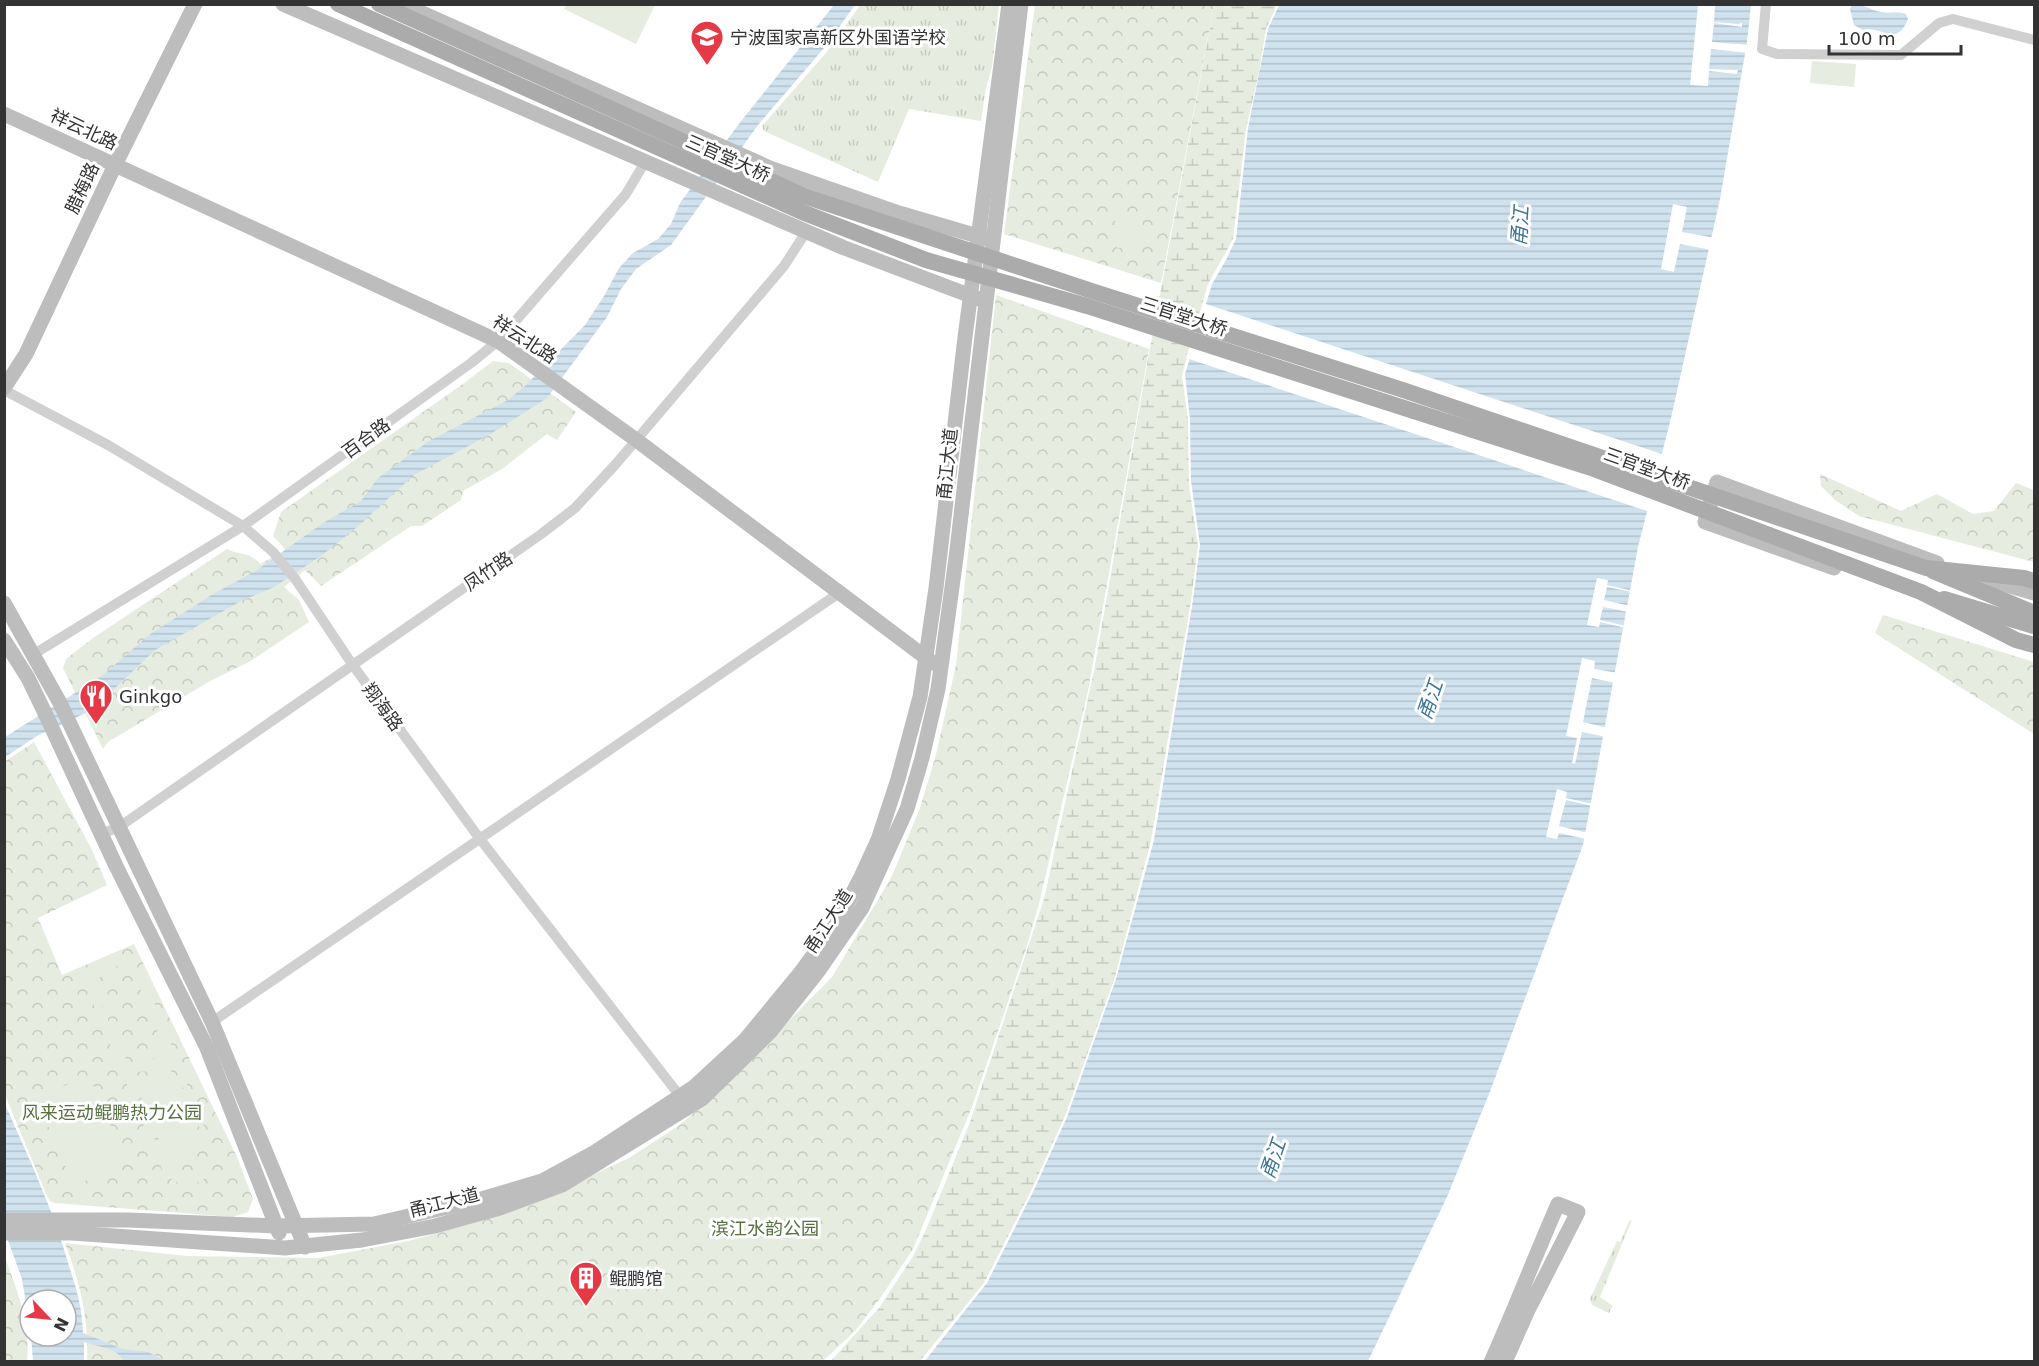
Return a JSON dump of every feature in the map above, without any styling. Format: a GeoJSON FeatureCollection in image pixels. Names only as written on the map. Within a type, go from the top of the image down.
{"type":"FeatureCollection","features":[{"type":"Feature","properties":{"kind":"main road","name":"三官堂大桥"},"geometry":{"type":"LineString","coordinates":[[338,4],[802,212],[926,260],[1098,310],[1594,469],[1921,592],[2034,626]]}},
{"type":"Feature","properties":{"kind":"main road","name":"三官堂大桥"},"geometry":{"type":"LineString","coordinates":[[379,4],[804,196],[1403,390],[1926,568],[2034,613]]}},
{"type":"Feature","properties":{"kind":"main road"},"geometry":{"type":"LineString","coordinates":[[1926,568],[2034,581]]}},
{"type":"Feature","properties":{"kind":"main road"},"geometry":{"type":"LineString","coordinates":[[1921,592],[2016,640],[2034,645]]}},
{"type":"Feature","properties":{"kind":"street","name":"腊梅路"},"geometry":{"type":"LineString","coordinates":[[4,389],[26,354],[115,165],[195,4]]}},
{"type":"Feature","properties":{"kind":"street"},"geometry":{"type":"LineString","coordinates":[[283,4],[806,232],[986,301]]}},
{"type":"Feature","properties":{"kind":"street"},"geometry":{"type":"LineString","coordinates":[[402,4],[770,168],[899,213],[994,240]]}},
{"type":"Feature","properties":{"kind":"street","name":"甬江大道"},"geometry":{"type":"LineString","coordinates":[[71,1226],[285,1248],[305,1247],[362,1240],[435,1226],[510,1204],[562,1185],[684,1102],[694,1087],[745,1040],[801,972],[837,922],[878,840],[898,779],[920,697],[936,588],[1009,4]]}},
{"type":"Feature","properties":{"kind":"street","name":"甬江大道"},"geometry":{"type":"LineString","coordinates":[[5,1229],[71,1226],[374,1224],[478,1200],[542,1181],[684,1102],[703,1098],[770,1032],[819,970],[862,908],[907,809],[922,758],[940,669],[956,558],[1021,4]]}},
{"type":"Feature","properties":{"kind":"street"},"geometry":{"type":"LineString","coordinates":[[1766,4],[1762,49],[1777,54],[1901,55],[1939,24],[1953,19],[2034,40]]}},
{"type":"Feature","properties":{"kind":"street","name":"祥云北路"},"geometry":{"type":"LineString","coordinates":[[4,114],[498,341],[635,439],[940,669]]}},
{"type":"Feature","properties":{"kind":"street","name":"百合路"},"geometry":{"type":"LineString","coordinates":[[34,654],[243,526],[471,363],[498,341],[626,194],[645,162]]}},
{"type":"Feature","properties":{"kind":"street","name":"凤竹路"},"geometry":{"type":"LineString","coordinates":[[101,834],[119,827],[540,535],[575,508],[615,465],[784,266],[806,232]]}},
{"type":"Feature","properties":{"kind":"street","name":"翔海路"},"geometry":{"type":"LineString","coordinates":[[4,389],[108,445],[243,526],[273,552],[296,580],[352,664],[480,838],[684,1102]]}},
{"type":"Feature","properties":{"kind":"street"},"geometry":{"type":"LineString","coordinates":[[2034,593],[1959,572],[1717,482],[1705,522],[1916,597],[2034,632]]}},
{"type":"Feature","properties":{"kind":"street"},"geometry":{"type":"LineString","coordinates":[[212,1023],[839,593]]}},
{"type":"Feature","properties":{"kind":"street"},"geometry":{"type":"LineString","coordinates":[[4,603],[60,703],[212,1023],[305,1247]]}},
{"type":"Feature","properties":{"kind":"street"},"geometry":{"type":"LineString","coordinates":[[4,640],[28,678],[101,834],[207,1048],[285,1248]]}},
{"type":"Feature","properties":{"kind":"street"},"geometry":{"type":"LineString","coordinates":[[1491,1362],[1558,1204],[1578,1212],[1528,1310],[1505,1362]]}},
{"type":"Feature","properties":{"kind":"green space"},"geometry":{"type":"Polygon","coordinates":[[[566,4],[655,5],[636,44],[564,9],[566,4]]]}},
{"type":"Feature","properties":{"kind":"green space"},"geometry":{"type":"Polygon","coordinates":[[[861,4],[999,5],[992,67],[981,121],[909,109],[878,182],[764,131],[762,126],[825,54],[861,4]]]}},
{"type":"Feature","properties":{"kind":"green space"},"geometry":{"type":"Polygon","coordinates":[[[1035,5],[1214,5],[1161,283],[1004,234],[1035,5]]]}},
{"type":"Feature","properties":{"kind":"green space"},"geometry":{"type":"Polygon","coordinates":[[[1214,5],[1277,5],[1266,29],[1246,129],[1233,239],[1208,284],[1182,375],[1188,420],[1189,485],[1198,546],[1151,841],[1114,980],[1065,1116],[1032,1189],[984,1283],[920,1361],[830,1362],[879,1308],[912,1258],[925,1232],[970,1122],[1044,899],[1094,671],[1148,359],[1214,5]]]}},
{"type":"Feature","properties":{"kind":"green space"},"geometry":{"type":"Polygon","coordinates":[[[1812,61],[1856,64],[1854,87],[1810,83],[1812,61]]]}},
{"type":"Feature","properties":{"kind":"green space"},"geometry":{"type":"Polygon","coordinates":[[[1142,215],[1145,245],[1117,248],[1115,218],[1142,215]]]}},
{"type":"Feature","properties":{"kind":"green space","name":"滨江水韵公园"},"geometry":{"type":"Polygon","coordinates":[[[996,295],[1149,349],[1088,691],[1040,900],[1026,949],[972,1107],[913,1249],[855,1331],[823,1361],[87,1361],[87,1330],[82,1301],[65,1243],[187,1256],[318,1258],[408,1241],[482,1221],[546,1196],[629,1158],[678,1126],[715,1095],[832,977],[892,876],[920,808],[936,755],[956,665],[996,295]]]}},
{"type":"Feature","properties":{"kind":"green space"},"geometry":{"type":"Polygon","coordinates":[[[493,361],[509,363],[576,412],[557,440],[547,434],[502,469],[463,491],[461,500],[422,526],[411,526],[321,586],[305,570],[284,587],[299,600],[309,622],[249,662],[210,681],[108,742],[103,749],[63,668],[66,659],[93,638],[227,549],[248,555],[260,564],[286,550],[273,536],[281,512],[493,361]]]}},
{"type":"Feature","properties":{"kind":"green space"},"geometry":{"type":"Polygon","coordinates":[[[1820,474],[1901,511],[1937,494],[1973,514],[1994,511],[2016,483],[2034,490],[2034,562],[1859,516],[1835,500],[1821,486],[1820,474]]]}},
{"type":"Feature","properties":{"kind":"green space"},"geometry":{"type":"Polygon","coordinates":[[[1883,615],[2034,662],[2034,734],[1875,633],[1883,615]]]}},
{"type":"Feature","properties":{"kind":"green space","name":"风来运动鲲鹏热力公园"},"geometry":{"type":"Polygon","coordinates":[[[34,742],[91,848],[107,885],[38,918],[62,975],[134,944],[237,1157],[253,1199],[248,1212],[232,1217],[55,1203],[47,1196],[5,1095],[4,762],[34,742]]]}},
{"type":"Feature","properties":{"kind":"green space"},"geometry":{"type":"Polygon","coordinates":[[[113,959],[129,961],[142,972],[214,1151],[211,1171],[206,1178],[198,1182],[181,1183],[171,1179],[163,1172],[92,1000],[90,986],[93,974],[106,961],[113,959]],[[116,966],[101,976],[97,994],[123,1056],[134,1065],[149,1064],[159,1053],[162,1042],[135,975],[129,969],[116,966]],[[169,1054],[160,1065],[151,1070],[140,1072],[126,1070],[167,1168],[182,1178],[189,1179],[202,1174],[209,1160],[209,1150],[169,1054]]]}},
{"type":"Feature","properties":{"kind":"green space"},"geometry":{"type":"Polygon","coordinates":[[[170,1068],[204,1150],[169,1165],[135,1082],[170,1068]]]}},
{"type":"Feature","properties":{"kind":"green space"},"geometry":{"type":"Polygon","coordinates":[[[89,1075],[126,1162],[74,1186],[36,1098],[89,1075]]]}},
{"type":"Feature","properties":{"kind":"green space"},"geometry":{"type":"Polygon","coordinates":[[[1632,1220],[1600,1297],[1613,1306],[1609,1313],[1592,1305],[1590,1299],[1617,1241],[1620,1242],[1629,1221],[1632,1220]]]}},
{"type":"Feature","properties":{"kind":"green space"},"geometry":{"type":"Polygon","coordinates":[[[4,1255],[18,1294],[18,1348],[28,1348],[27,1361],[5,1361],[4,1255]]]}},
{"type":"Feature","properties":{"kind":"water"},"geometry":{"type":"Polygon","coordinates":[[[834,5],[855,5],[824,48],[758,125],[671,245],[636,269],[621,289],[607,317],[547,398],[489,435],[414,475],[356,528],[321,556],[274,587],[241,601],[155,650],[92,710],[37,736],[5,757],[5,737],[102,676],[149,635],[213,594],[254,572],[323,523],[361,501],[378,478],[429,441],[508,400],[525,386],[585,325],[619,268],[633,253],[658,239],[671,224],[680,203],[742,120],[834,5]]]}},
{"type":"Feature","properties":{"kind":"water","name":"甬江"},"geometry":{"type":"Polygon","coordinates":[[[1279,5],[1751,5],[1747,42],[1720,199],[1671,418],[1638,547],[1583,845],[1489,1094],[1447,1197],[1368,1361],[924,1362],[987,1283],[1034,1190],[1067,1117],[1116,979],[1154,840],[1200,545],[1191,481],[1190,419],[1185,374],[1212,284],[1236,239],[1248,128],[1268,29],[1279,5]]]}},
{"type":"Feature","properties":{"kind":"water"},"geometry":{"type":"Polygon","coordinates":[[[1852,5],[1860,5],[1884,13],[1903,13],[1908,19],[1904,28],[1893,34],[1863,30],[1854,25],[1850,9],[1852,5]]]}},
{"type":"Feature","properties":{"kind":"water"},"geometry":{"type":"Polygon","coordinates":[[[4,1102],[40,1183],[76,1288],[24,1288],[5,1232],[4,1102]]]}},
{"type":"Feature","properties":{"kind":"water"},"geometry":{"type":"Polygon","coordinates":[[[78,1296],[83,1333],[123,1349],[148,1352],[166,1361],[124,1361],[112,1351],[84,1342],[84,1361],[33,1361],[32,1348],[78,1348],[78,1296]]]}},
{"type":"Feature","properties":{"kind":"pier"},"geometry":{"type":"Polygon","coordinates":[[[1698,5],[1715,6],[1714,22],[1742,23],[1742,27],[1714,23],[1712,42],[1750,45],[1748,53],[1711,49],[1709,69],[1738,70],[1737,74],[1709,71],[1708,86],[1690,85],[1698,5]]]}},
{"type":"Feature","properties":{"kind":"pier"},"geometry":{"type":"Polygon","coordinates":[[[1673,204],[1687,207],[1682,232],[1715,238],[1712,250],[1680,244],[1674,272],[1661,269],[1673,204]]]}},
{"type":"Feature","properties":{"kind":"pier"},"geometry":{"type":"Polygon","coordinates":[[[1203,303],[1665,455],[1650,512],[1186,358],[1203,303]]]}},
{"type":"Feature","properties":{"kind":"pier"},"geometry":{"type":"Polygon","coordinates":[[[1597,578],[1608,580],[1607,585],[1633,591],[1607,587],[1604,600],[1630,606],[1629,612],[1603,607],[1600,620],[1626,626],[1626,628],[1600,622],[1599,627],[1587,625],[1597,578]]]}},
{"type":"Feature","properties":{"kind":"pier"},"geometry":{"type":"Polygon","coordinates":[[[1582,658],[1595,661],[1594,669],[1618,673],[1616,683],[1592,678],[1583,722],[1608,728],[1606,737],[1582,732],[1575,764],[1572,763],[1577,738],[1566,736],[1582,658]]]}},
{"type":"Feature","properties":{"kind":"pier"},"geometry":{"type":"Polygon","coordinates":[[[1557,789],[1567,792],[1566,798],[1593,804],[1592,806],[1566,800],[1559,826],[1588,833],[1586,839],[1559,833],[1557,839],[1546,837],[1557,789]]]}},
{"type":"Feature","properties":{"kind":"place","name":"宁波国家高新区外国语学校"},"geometry":{"type":"Point","coordinates":[707,66]}},
{"type":"Feature","properties":{"kind":"place","name":"Ginkgo"},"geometry":{"type":"Point","coordinates":[96,725]}},
{"type":"Feature","properties":{"kind":"place","name":"鲲鹏馆"},"geometry":{"type":"Point","coordinates":[586,1307]}}]}
